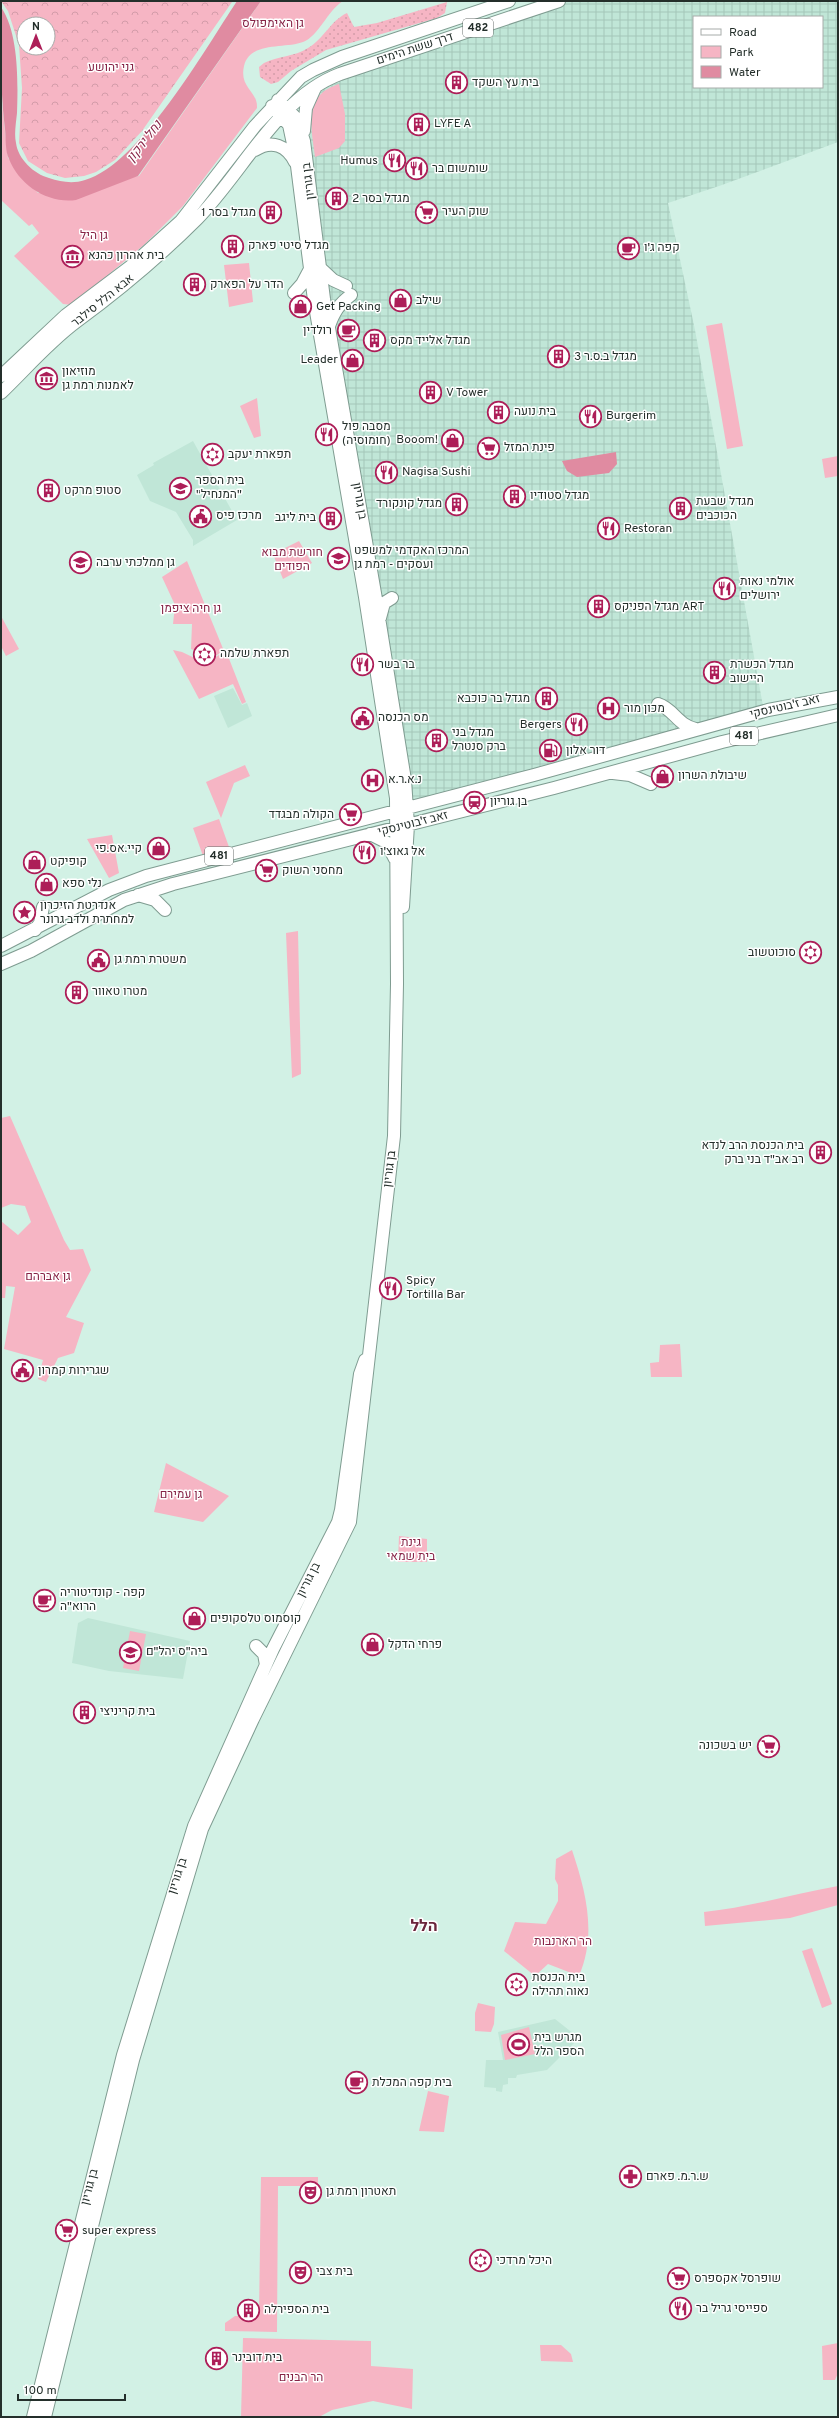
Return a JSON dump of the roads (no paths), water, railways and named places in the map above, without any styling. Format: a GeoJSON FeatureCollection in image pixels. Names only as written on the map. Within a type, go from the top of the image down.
{"type":"FeatureCollection","features":[{"type":"Feature","properties":{"kind":"main road","name":"דרך ששת הימים"},"geometry":{"type":"LineString","coordinates":[[275,103],[301,77],[326,64],[509,1]]}},
{"type":"Feature","properties":{"kind":"main road","name":"דרך ששת הימים"},"geometry":{"type":"LineString","coordinates":[[284,112],[316,85],[340,74],[559,1]]}},
{"type":"Feature","properties":{"kind":"main road"},"geometry":{"type":"LineString","coordinates":[[304,141],[306,108],[316,85]]}},
{"type":"Feature","properties":{"kind":"main road","name":"בן גוריון"},"geometry":{"type":"LineString","coordinates":[[45,2417],[133,2060],[202,1829],[253,1719],[350,1522],[358,1446],[368,1376],[368,1353],[394,1136],[397,984],[403,826],[402,809],[379,621],[329,327],[315,268],[304,141],[300,125],[275,103]]}},
{"type":"Feature","properties":{"kind":"main road","name":"אבא הלל סילבר"},"geometry":{"type":"LineString","coordinates":[[1,376],[66,315],[131,266],[181,221],[275,103]]}},
{"type":"Feature","properties":{"kind":"main road","name":"בן גוריון"},"geometry":{"type":"LineString","coordinates":[[284,112],[291,130],[315,268],[367,611],[402,809]]}},
{"type":"Feature","properties":{"kind":"main road","name":"אבא הלל סילבר"},"geometry":{"type":"LineString","coordinates":[[1,393],[75,323],[89,314],[168,247],[226,188],[284,112]]}},
{"type":"Feature","properties":{"kind":"main road"},"geometry":{"type":"LineString","coordinates":[[253,152],[266,145],[279,145],[288,151],[297,166]]}},
{"type":"Feature","properties":{"kind":"main road"},"geometry":{"type":"LineString","coordinates":[[294,293],[315,268],[348,290],[336,308],[329,327]]}},
{"type":"Feature","properties":{"kind":"main road"},"geometry":{"type":"LineString","coordinates":[[379,621],[384,604],[392,598]]}},
{"type":"Feature","properties":{"kind":"main road","name":"זאב ז'בוטינסקי"},"geometry":{"type":"LineString","coordinates":[[1,946],[34,931],[127,882],[768,710],[838,697]]}},
{"type":"Feature","properties":{"kind":"main road"},"geometry":{"type":"LineString","coordinates":[[658,704],[667,708],[681,724],[696,729]]}},
{"type":"Feature","properties":{"kind":"main road","name":"זאב ז'בוטינסקי"},"geometry":{"type":"LineString","coordinates":[[1,964],[138,895],[172,884],[403,826],[722,742],[838,715]]}},
{"type":"Feature","properties":{"kind":"main road"},"geometry":{"type":"LineString","coordinates":[[604,774],[630,775],[651,784]]}},
{"type":"Feature","properties":{"kind":"main road","name":"בן גוריון"},"geometry":{"type":"LineString","coordinates":[[397,984],[396,861],[403,826]]}},
{"type":"Feature","properties":{"kind":"main road"},"geometry":{"type":"LineString","coordinates":[[370,834],[386,842],[396,861]]}},
{"type":"Feature","properties":{"kind":"main road"},"geometry":{"type":"LineString","coordinates":[[138,895],[155,900],[165,910],[168,893],[172,884]]}},
{"type":"Feature","properties":{"kind":"main road"},"geometry":{"type":"LineString","coordinates":[[34,931],[40,923],[43,907]]}},
{"type":"Feature","properties":{"kind":"main road","name":"בן גוריון"},"geometry":{"type":"LineString","coordinates":[[33,2417],[123,2055],[174,1888],[194,1826],[266,1665],[338,1522],[341,1510],[360,1374],[368,1353]]}},
{"type":"Feature","properties":{"kind":"main road"},"geometry":{"type":"LineString","coordinates":[[256,1646],[264,1654],[266,1665]]}},
{"type":"Feature","properties":{"kind":"water","name":"נחל ירקון"},"geometry":{"type":"Polygon","coordinates":[[[237,1],[261,1],[138,176],[76,200],[55,199],[45,196],[36,191],[20,177],[9,159],[6,148],[2,98],[1,7],[11,30],[16,58],[17,113],[15,136],[17,149],[23,160],[32,169],[43,176],[72,182],[85,180],[106,170],[127,152],[149,129],[189,75],[237,1]]]}},
{"type":"Feature","properties":{"kind":"water"},"geometry":{"type":"Polygon","coordinates":[[[616,452],[617,464],[609,473],[577,477],[567,471],[562,461],[616,452]]]}},
{"type":"Feature","properties":{"kind":"place","name":"בית עץ השקד"},"geometry":{"type":"Point","coordinates":[457,83]}},
{"type":"Feature","properties":{"kind":"place","name":"LYFE A"},"geometry":{"type":"Point","coordinates":[418,124]}},
{"type":"Feature","properties":{"kind":"place","name":"Humus"},"geometry":{"type":"Point","coordinates":[394,161]}},
{"type":"Feature","properties":{"kind":"place","name":"שומשום בר"},"geometry":{"type":"Point","coordinates":[416,169]}},
{"type":"Feature","properties":{"kind":"place","name":"מגדל בסר 2"},"geometry":{"type":"Point","coordinates":[337,199]}},
{"type":"Feature","properties":{"kind":"place","name":"שוק העיר"},"geometry":{"type":"Point","coordinates":[427,212]}},
{"type":"Feature","properties":{"kind":"place","name":"מגדל בסר 1"},"geometry":{"type":"Point","coordinates":[271,213]}},
{"type":"Feature","properties":{"kind":"place","name":"מגדל סיטי פארק"},"geometry":{"type":"Point","coordinates":[232,246]}},
{"type":"Feature","properties":{"kind":"place","name":"קפה ג'ו"},"geometry":{"type":"Point","coordinates":[629,248]}},
{"type":"Feature","properties":{"kind":"place","name":"בית אהרון כהנא"},"geometry":{"type":"Point","coordinates":[73,256]}},
{"type":"Feature","properties":{"kind":"place","name":"הדר על הפארק"},"geometry":{"type":"Point","coordinates":[195,285]}},
{"type":"Feature","properties":{"kind":"place","name":"שילב"},"geometry":{"type":"Point","coordinates":[401,301]}},
{"type":"Feature","properties":{"kind":"place","name":"Get Packing"},"geometry":{"type":"Point","coordinates":[301,307]}},
{"type":"Feature","properties":{"kind":"place","name":"רולדין"},"geometry":{"type":"Point","coordinates":[348,331]}},
{"type":"Feature","properties":{"kind":"place","name":"מגדל אלייד מקס"},"geometry":{"type":"Point","coordinates":[375,341]}},
{"type":"Feature","properties":{"kind":"place","name":"מגדל ב.ס.ר 3"},"geometry":{"type":"Point","coordinates":[558,357]}},
{"type":"Feature","properties":{"kind":"place","name":"Leader"},"geometry":{"type":"Point","coordinates":[353,360]}},
{"type":"Feature","properties":{"kind":"place","name":"מוזיאון לאמנות רמת גן"},"geometry":{"type":"Point","coordinates":[47,379]}},
{"type":"Feature","properties":{"kind":"place","name":"V Tower"},"geometry":{"type":"Point","coordinates":[430,393]}},
{"type":"Feature","properties":{"kind":"place","name":"בית נועה"},"geometry":{"type":"Point","coordinates":[499,412]}},
{"type":"Feature","properties":{"kind":"place","name":"Burgerim"},"geometry":{"type":"Point","coordinates":[591,416]}},
{"type":"Feature","properties":{"kind":"place","name":"מסבה פול (חומוסיה)"},"geometry":{"type":"Point","coordinates":[326,434]}},
{"type":"Feature","properties":{"kind":"place","name":"Booom!"},"geometry":{"type":"Point","coordinates":[453,440]}},
{"type":"Feature","properties":{"kind":"place","name":"פינת המזל"},"geometry":{"type":"Point","coordinates":[488,448]}},
{"type":"Feature","properties":{"kind":"place","name":"תפארת יעקב"},"geometry":{"type":"Point","coordinates":[213,455]}},
{"type":"Feature","properties":{"kind":"place","name":"Nagisa Sushi"},"geometry":{"type":"Point","coordinates":[387,472]}},
{"type":"Feature","properties":{"kind":"place","name":"בית הספר \"המנחיל\""},"geometry":{"type":"Point","coordinates":[181,488]}},
{"type":"Feature","properties":{"kind":"place","name":"סטופ מרקט"},"geometry":{"type":"Point","coordinates":[48,491]}},
{"type":"Feature","properties":{"kind":"place","name":"מגדל סטודיו"},"geometry":{"type":"Point","coordinates":[515,496]}},
{"type":"Feature","properties":{"kind":"place","name":"מגדל קונקורד"},"geometry":{"type":"Point","coordinates":[457,504]}},
{"type":"Feature","properties":{"kind":"place","name":"מגדל שבעת הכוכבים"},"geometry":{"type":"Point","coordinates":[681,509]}},
{"type":"Feature","properties":{"kind":"place","name":"מרכז פיס"},"geometry":{"type":"Point","coordinates":[201,516]}},
{"type":"Feature","properties":{"kind":"place","name":"בית ליגב"},"geometry":{"type":"Point","coordinates":[331,518]}},
{"type":"Feature","properties":{"kind":"place","name":"Restoran"},"geometry":{"type":"Point","coordinates":[608,529]}},
{"type":"Feature","properties":{"kind":"place","name":"המרכז האקדמי למשפט ועסקים - רמת גן"},"geometry":{"type":"Point","coordinates":[338,558]}},
{"type":"Feature","properties":{"kind":"place","name":"גן ממלכתי ערבה"},"geometry":{"type":"Point","coordinates":[81,563]}},
{"type":"Feature","properties":{"kind":"place","name":"אולמי נאות ירושלים"},"geometry":{"type":"Point","coordinates":[724,589]}},
{"type":"Feature","properties":{"kind":"place","name":"מגדל הפניקס ART"},"geometry":{"type":"Point","coordinates":[599,607]}},
{"type":"Feature","properties":{"kind":"place","name":"תפארת שלמה"},"geometry":{"type":"Point","coordinates":[205,654]}},
{"type":"Feature","properties":{"kind":"place","name":"בר בשר"},"geometry":{"type":"Point","coordinates":[362,665]}},
{"type":"Feature","properties":{"kind":"place","name":"מגדל הכשרת היישוב"},"geometry":{"type":"Point","coordinates":[714,672]}},
{"type":"Feature","properties":{"kind":"place","name":"מגדל בר כוכבא"},"geometry":{"type":"Point","coordinates":[546,699]}},
{"type":"Feature","properties":{"kind":"place","name":"מכון מור"},"geometry":{"type":"Point","coordinates":[609,709]}},
{"type":"Feature","properties":{"kind":"place","name":"מס הכנסה"},"geometry":{"type":"Point","coordinates":[363,718]}},
{"type":"Feature","properties":{"kind":"place","name":"Bergers"},"geometry":{"type":"Point","coordinates":[577,725]}},
{"type":"Feature","properties":{"kind":"place","name":"מגדל בני ברק סנטרל"},"geometry":{"type":"Point","coordinates":[436,740]}},
{"type":"Feature","properties":{"kind":"place","name":"דור אלון"},"geometry":{"type":"Point","coordinates":[550,751]}},
{"type":"Feature","properties":{"kind":"place","name":"שיבולת השרון"},"geometry":{"type":"Point","coordinates":[662,776]}},
{"type":"Feature","properties":{"kind":"place","name":"נ.א.ר.א"},"geometry":{"type":"Point","coordinates":[373,780]}},
{"type":"Feature","properties":{"kind":"place","name":"בן גוריון"},"geometry":{"type":"Point","coordinates":[474,802]}},
{"type":"Feature","properties":{"kind":"place","name":"הקולה מבגדד"},"geometry":{"type":"Point","coordinates":[350,815]}},
{"type":"Feature","properties":{"kind":"place","name":"קיי.אס.פי"},"geometry":{"type":"Point","coordinates":[158,849]}},
{"type":"Feature","properties":{"kind":"place","name":"אל גאוצ'ו"},"geometry":{"type":"Point","coordinates":[364,852]}},
{"type":"Feature","properties":{"kind":"place","name":"קופיקט"},"geometry":{"type":"Point","coordinates":[35,862]}},
{"type":"Feature","properties":{"kind":"place","name":"מחסני השוק"},"geometry":{"type":"Point","coordinates":[267,871]}},
{"type":"Feature","properties":{"kind":"place","name":"נלי ספא"},"geometry":{"type":"Point","coordinates":[46,884]}},
{"type":"Feature","properties":{"kind":"place","name":"אנדרטת הזיכרון למחתרת ולדב גרונר"},"geometry":{"type":"Point","coordinates":[24,913]}},
{"type":"Feature","properties":{"kind":"place","name":"סוכוטשוב"},"geometry":{"type":"Point","coordinates":[811,953]}},
{"type":"Feature","properties":{"kind":"place","name":"משטרת רמת גן"},"geometry":{"type":"Point","coordinates":[99,960]}},
{"type":"Feature","properties":{"kind":"place","name":"מטרו טאוור"},"geometry":{"type":"Point","coordinates":[76,992]}},
{"type":"Feature","properties":{"kind":"place","name":"בית הכנסת הרב לנדא רב אב\"ד בני ברק"},"geometry":{"type":"Point","coordinates":[820,1153]}},
{"type":"Feature","properties":{"kind":"place","name":"Spicy Tortilla Bar"},"geometry":{"type":"Point","coordinates":[390,1288]}},
{"type":"Feature","properties":{"kind":"place","name":"שגרירות קמרון"},"geometry":{"type":"Point","coordinates":[22,1371]}},
{"type":"Feature","properties":{"kind":"place","name":"קפה - קונדיטוריה הרוא\"ה"},"geometry":{"type":"Point","coordinates":[44,1600]}},
{"type":"Feature","properties":{"kind":"place","name":"קוסמוס טלסקופים"},"geometry":{"type":"Point","coordinates":[195,1619]}},
{"type":"Feature","properties":{"kind":"place","name":"פרחי הדקל"},"geometry":{"type":"Point","coordinates":[373,1645]}},
{"type":"Feature","properties":{"kind":"place","name":"ביה\"ס יהל\"ם"},"geometry":{"type":"Point","coordinates":[131,1652]}},
{"type":"Feature","properties":{"kind":"place","name":"בית קריניצי"},"geometry":{"type":"Point","coordinates":[84,1712]}},
{"type":"Feature","properties":{"kind":"place","name":"יש בשכונה"},"geometry":{"type":"Point","coordinates":[768,1746]}},
{"type":"Feature","properties":{"kind":"place","name":"בית הכנסת נאוה תהילה"},"geometry":{"type":"Point","coordinates":[517,1985]}},
{"type":"Feature","properties":{"kind":"place","name":"מגרש בית הספר הלל"},"geometry":{"type":"Point","coordinates":[518,2045]}},
{"type":"Feature","properties":{"kind":"place","name":"בית קפה המכלת"},"geometry":{"type":"Point","coordinates":[356,2083]}},
{"type":"Feature","properties":{"kind":"place","name":"ש.ר.מ. פארם"},"geometry":{"type":"Point","coordinates":[631,2177]}},
{"type":"Feature","properties":{"kind":"place","name":"תאטרון רמת גן"},"geometry":{"type":"Point","coordinates":[311,2192]}},
{"type":"Feature","properties":{"kind":"place","name":"super express"},"geometry":{"type":"Point","coordinates":[67,2231]}},
{"type":"Feature","properties":{"kind":"place","name":"היכל מרדכי"},"geometry":{"type":"Point","coordinates":[480,2261]}},
{"type":"Feature","properties":{"kind":"place","name":"בית צבי"},"geometry":{"type":"Point","coordinates":[300,2272]}},
{"type":"Feature","properties":{"kind":"place","name":"שופרסל אקספרס"},"geometry":{"type":"Point","coordinates":[678,2279]}},
{"type":"Feature","properties":{"kind":"place","name":"ספייסי גריל בר"},"geometry":{"type":"Point","coordinates":[680,2309]}},
{"type":"Feature","properties":{"kind":"place","name":"בית הספירלה"},"geometry":{"type":"Point","coordinates":[248,2310]}},
{"type":"Feature","properties":{"kind":"place","name":"בית דובינר"},"geometry":{"type":"Point","coordinates":[216,2358]}},
{"type":"Feature","properties":{"kind":"district","name":"הלל"},"geometry":{"type":"Point","coordinates":[424,1927]}},
{"type":"Feature","properties":{"kind":"park label","name":"גן האימפולס"},"geometry":{"type":"Point","coordinates":[273,24]}},
{"type":"Feature","properties":{"kind":"park label","name":"גני יהושע"},"geometry":{"type":"Point","coordinates":[111,68]}},
{"type":"Feature","properties":{"kind":"park label","name":"גן היל"},"geometry":{"type":"Point","coordinates":[94,236]}},
{"type":"Feature","properties":{"kind":"park label","name":"חורשת מבוא הפודים"},"geometry":{"type":"Point","coordinates":[292,560]}},
{"type":"Feature","properties":{"kind":"park label","name":"גן חיה ציפמן"},"geometry":{"type":"Point","coordinates":[191,609]}},
{"type":"Feature","properties":{"kind":"park label","name":"גן אברהם"},"geometry":{"type":"Point","coordinates":[48,1277]}},
{"type":"Feature","properties":{"kind":"park label","name":"גן עמירם"},"geometry":{"type":"Point","coordinates":[181,1495]}},
{"type":"Feature","properties":{"kind":"park label","name":"גינת בית שמאי"},"geometry":{"type":"Point","coordinates":[411,1550]}},
{"type":"Feature","properties":{"kind":"park label","name":"הר הארנבות"},"geometry":{"type":"Point","coordinates":[563,1942]}},
{"type":"Feature","properties":{"kind":"park label","name":"הר הבנים"},"geometry":{"type":"Point","coordinates":[301,2378]}}]}
